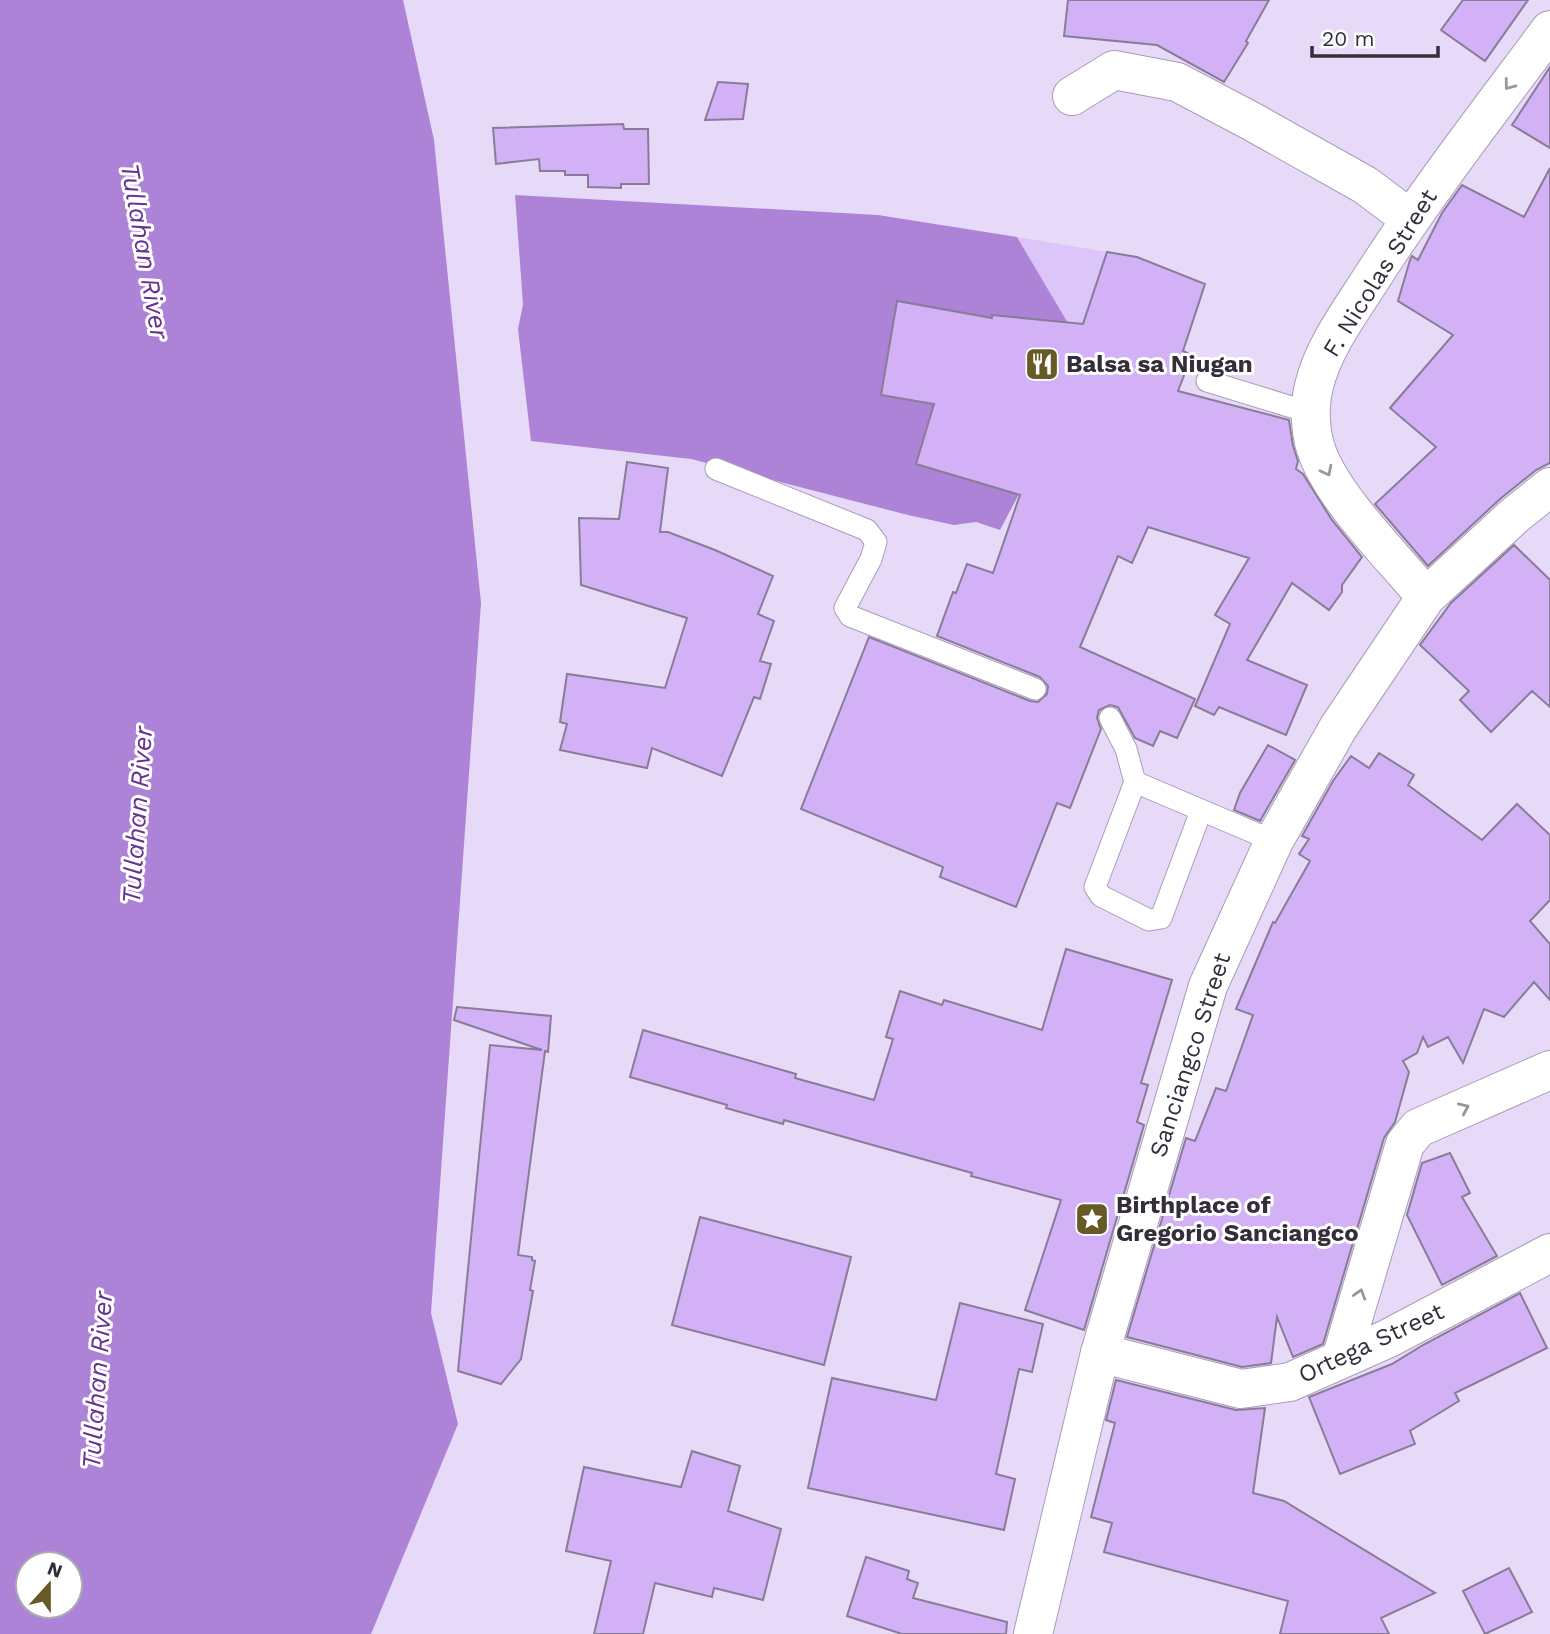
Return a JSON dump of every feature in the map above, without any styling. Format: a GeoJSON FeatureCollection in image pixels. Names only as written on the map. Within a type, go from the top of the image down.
{"type":"FeatureCollection","features":[{"type":"Feature","properties":{"kind":"street","name":"F. Nicolas Street"},"geometry":{"type":"LineString","coordinates":[[1426,597],[1338,492],[1316,449],[1311,413],[1314,387],[1326,355],[1409,218],[1550,30]]}},
{"type":"Feature","properties":{"kind":"street"},"geometry":{"type":"LineString","coordinates":[[1072,96],[1114,70],[1177,82],[1365,185],[1409,218]]}},
{"type":"Feature","properties":{"kind":"street","name":"Sanciangco Street"},"geometry":{"type":"LineString","coordinates":[[1033,1634],[1100,1353],[1208,986],[1274,841],[1338,728],[1426,597],[1514,516],[1550,487]]}},
{"type":"Feature","properties":{"kind":"street"},"geometry":{"type":"LineString","coordinates":[[1340,1359],[1405,1144],[1418,1128],[1550,1070]]}},
{"type":"Feature","properties":{"kind":"street","name":"Ortega Street"},"geometry":{"type":"LineString","coordinates":[[1100,1353],[1241,1390],[1290,1382],[1387,1339],[1550,1253]]}},
{"type":"Feature","properties":{"kind":"lane"},"geometry":{"type":"LineString","coordinates":[[1207,381],[1311,413]]}},
{"type":"Feature","properties":{"kind":"lane"},"geometry":{"type":"LineString","coordinates":[[716,469],[867,530],[876,542],[872,559],[845,608],[850,616],[1035,689]]}},
{"type":"Feature","properties":{"kind":"lane"},"geometry":{"type":"LineString","coordinates":[[1110,719],[1123,741],[1135,782],[1095,887],[1101,896],[1149,920],[1160,918],[1201,811]]}},
{"type":"Feature","properties":{"kind":"lane"},"geometry":{"type":"LineString","coordinates":[[1135,782],[1274,841]]}},
{"type":"Feature","properties":{"kind":"shaded area"},"geometry":{"type":"Polygon","coordinates":[[[1017,237],[1107,252],[1082,328],[1075,335],[1017,237]]]}},
{"type":"Feature","properties":{"kind":"water","name":"Tullahan River"},"geometry":{"type":"Polygon","coordinates":[[[0,0],[403,0],[434,140],[481,603],[431,1313],[458,1424],[371,1634],[0,1634],[0,0]]]}},
{"type":"Feature","properties":{"kind":"water"},"geometry":{"type":"Polygon","coordinates":[[[515,195],[878,215],[1017,237],[1075,335],[1019,494],[1000,530],[976,522],[954,525],[908,515],[691,459],[531,441],[518,329],[523,304],[515,195]]]}},
{"type":"Feature","properties":{"kind":"building"},"geometry":{"type":"Polygon","coordinates":[[[1068,0],[1269,0],[1246,41],[1248,43],[1224,82],[1157,45],[1064,36],[1068,0]]]}},
{"type":"Feature","properties":{"kind":"building"},"geometry":{"type":"Polygon","coordinates":[[[1463,0],[1528,0],[1485,61],[1441,30],[1463,0]]]}},
{"type":"Feature","properties":{"kind":"building"},"geometry":{"type":"Polygon","coordinates":[[[1550,67],[1550,148],[1512,125],[1550,67]]]}},
{"type":"Feature","properties":{"kind":"building"},"geometry":{"type":"Polygon","coordinates":[[[718,82],[748,84],[743,119],[705,120],[718,82]]]}},
{"type":"Feature","properties":{"kind":"building"},"geometry":{"type":"Polygon","coordinates":[[[623,124],[624,129],[648,129],[649,184],[621,184],[621,188],[588,187],[588,175],[540,171],[539,159],[496,164],[493,128],[623,124]]]}},
{"type":"Feature","properties":{"kind":"building"},"geometry":{"type":"Polygon","coordinates":[[[1550,168],[1550,463],[1536,470],[1500,499],[1428,566],[1375,504],[1436,447],[1390,408],[1453,335],[1398,301],[1410,260],[1412,256],[1418,260],[1442,213],[1462,185],[1524,217],[1550,168]]]}},
{"type":"Feature","properties":{"kind":"building"},"geometry":{"type":"Polygon","coordinates":[[[1107,252],[1137,257],[1205,284],[1183,351],[1192,355],[1178,391],[1289,420],[1298,461],[1296,469],[1303,474],[1332,520],[1362,557],[1342,585],[1342,592],[1329,610],[1292,583],[1247,660],[1307,685],[1286,735],[1219,707],[1214,715],[1195,706],[1230,624],[1215,615],[1249,558],[1148,527],[1132,563],[1118,556],[1080,647],[1195,699],[1177,738],[1160,731],[1153,746],[1135,738],[1118,707],[1110,705],[1099,710],[1097,718],[1101,729],[1070,808],[1057,803],[1016,907],[940,877],[943,867],[801,809],[869,637],[1030,701],[1038,702],[1047,694],[1048,686],[1040,677],[937,636],[953,592],[956,593],[967,564],[993,573],[1020,495],[916,464],[934,404],[881,395],[897,301],[992,318],[992,315],[1083,324],[1107,252]]]}},
{"type":"Feature","properties":{"kind":"building"},"geometry":{"type":"Polygon","coordinates":[[[627,462],[668,468],[660,532],[668,532],[715,550],[773,576],[758,614],[774,621],[760,661],[771,664],[760,699],[754,697],[722,776],[652,748],[647,768],[560,750],[567,724],[560,722],[567,674],[665,688],[687,618],[581,585],[579,518],[619,519],[627,462]]]}},
{"type":"Feature","properties":{"kind":"building"},"geometry":{"type":"Polygon","coordinates":[[[1514,545],[1550,580],[1550,707],[1532,691],[1491,732],[1460,700],[1469,691],[1420,645],[1451,603],[1514,545]]]}},
{"type":"Feature","properties":{"kind":"building"},"geometry":{"type":"Polygon","coordinates":[[[1268,745],[1295,760],[1260,821],[1234,810],[1240,793],[1268,745]]]}},
{"type":"Feature","properties":{"kind":"building"},"geometry":{"type":"Polygon","coordinates":[[[1379,753],[1414,775],[1408,785],[1482,840],[1517,804],[1550,835],[1550,900],[1530,921],[1550,944],[1550,1000],[1534,982],[1504,1017],[1484,1009],[1463,1063],[1448,1037],[1428,1047],[1423,1037],[1417,1053],[1403,1061],[1409,1072],[1395,1122],[1384,1138],[1323,1344],[1293,1357],[1277,1317],[1271,1363],[1242,1367],[1127,1337],[1186,1138],[1195,1141],[1216,1088],[1226,1091],[1253,1015],[1236,1009],[1273,922],[1275,923],[1310,861],[1299,854],[1309,839],[1302,836],[1333,781],[1351,756],[1369,768],[1379,753]]]}},
{"type":"Feature","properties":{"kind":"building"},"geometry":{"type":"Polygon","coordinates":[[[1066,949],[1172,980],[1141,1083],[1148,1085],[1137,1122],[1144,1125],[1084,1330],[1025,1310],[1061,1200],[784,1120],[783,1124],[726,1108],[727,1105],[630,1077],[643,1030],[796,1074],[795,1078],[874,1100],[893,1039],[886,1037],[900,991],[942,1005],[944,1000],[1042,1030],[1066,949]]]}},
{"type":"Feature","properties":{"kind":"building"},"geometry":{"type":"Polygon","coordinates":[[[457,1007],[551,1016],[518,1255],[532,1257],[535,1261],[530,1290],[533,1291],[521,1359],[501,1384],[458,1371],[490,1045],[542,1050],[454,1020],[457,1007]]]}},
{"type":"Feature","properties":{"kind":"building"},"geometry":{"type":"Polygon","coordinates":[[[1450,1153],[1470,1193],[1462,1197],[1497,1256],[1442,1285],[1407,1215],[1422,1163],[1450,1153]]]}},
{"type":"Feature","properties":{"kind":"building"},"geometry":{"type":"Polygon","coordinates":[[[700,1217],[851,1257],[824,1365],[672,1325],[700,1217]]]}},
{"type":"Feature","properties":{"kind":"building"},"geometry":{"type":"Polygon","coordinates":[[[1520,1293],[1547,1348],[1455,1393],[1459,1401],[1410,1431],[1415,1444],[1340,1474],[1309,1397],[1392,1364],[1520,1293]]]}},
{"type":"Feature","properties":{"kind":"building"},"geometry":{"type":"Polygon","coordinates":[[[960,1303],[1043,1324],[1032,1372],[1019,1369],[996,1474],[1015,1479],[1004,1530],[808,1488],[832,1378],[936,1400],[960,1303]]]}},
{"type":"Feature","properties":{"kind":"building"},"geometry":{"type":"Polygon","coordinates":[[[1116,1380],[1236,1410],[1265,1408],[1253,1493],[1284,1501],[1435,1593],[1381,1618],[1389,1634],[1280,1634],[1288,1601],[1104,1552],[1112,1523],[1091,1517],[1115,1423],[1106,1420],[1116,1380]]]}},
{"type":"Feature","properties":{"kind":"building"},"geometry":{"type":"Polygon","coordinates":[[[692,1451],[740,1466],[728,1511],[781,1529],[763,1600],[714,1588],[712,1597],[655,1583],[643,1634],[594,1634],[611,1561],[566,1551],[584,1467],[681,1487],[692,1451]]]}},
{"type":"Feature","properties":{"kind":"building"},"geometry":{"type":"Polygon","coordinates":[[[866,1557],[909,1571],[907,1579],[918,1583],[913,1598],[1007,1622],[1006,1634],[902,1634],[847,1616],[866,1557]]]}},
{"type":"Feature","properties":{"kind":"building"},"geometry":{"type":"Polygon","coordinates":[[[1509,1568],[1532,1612],[1485,1634],[1463,1591],[1509,1568]]]}},
{"type":"Feature","properties":{"kind":"place","name":"Balsa sa Niugan"},"geometry":{"type":"Point","coordinates":[1042,364]}},
{"type":"Feature","properties":{"kind":"place","name":"Birthplace of Gregorio Sanciangco"},"geometry":{"type":"Point","coordinates":[1092,1219]}}]}
